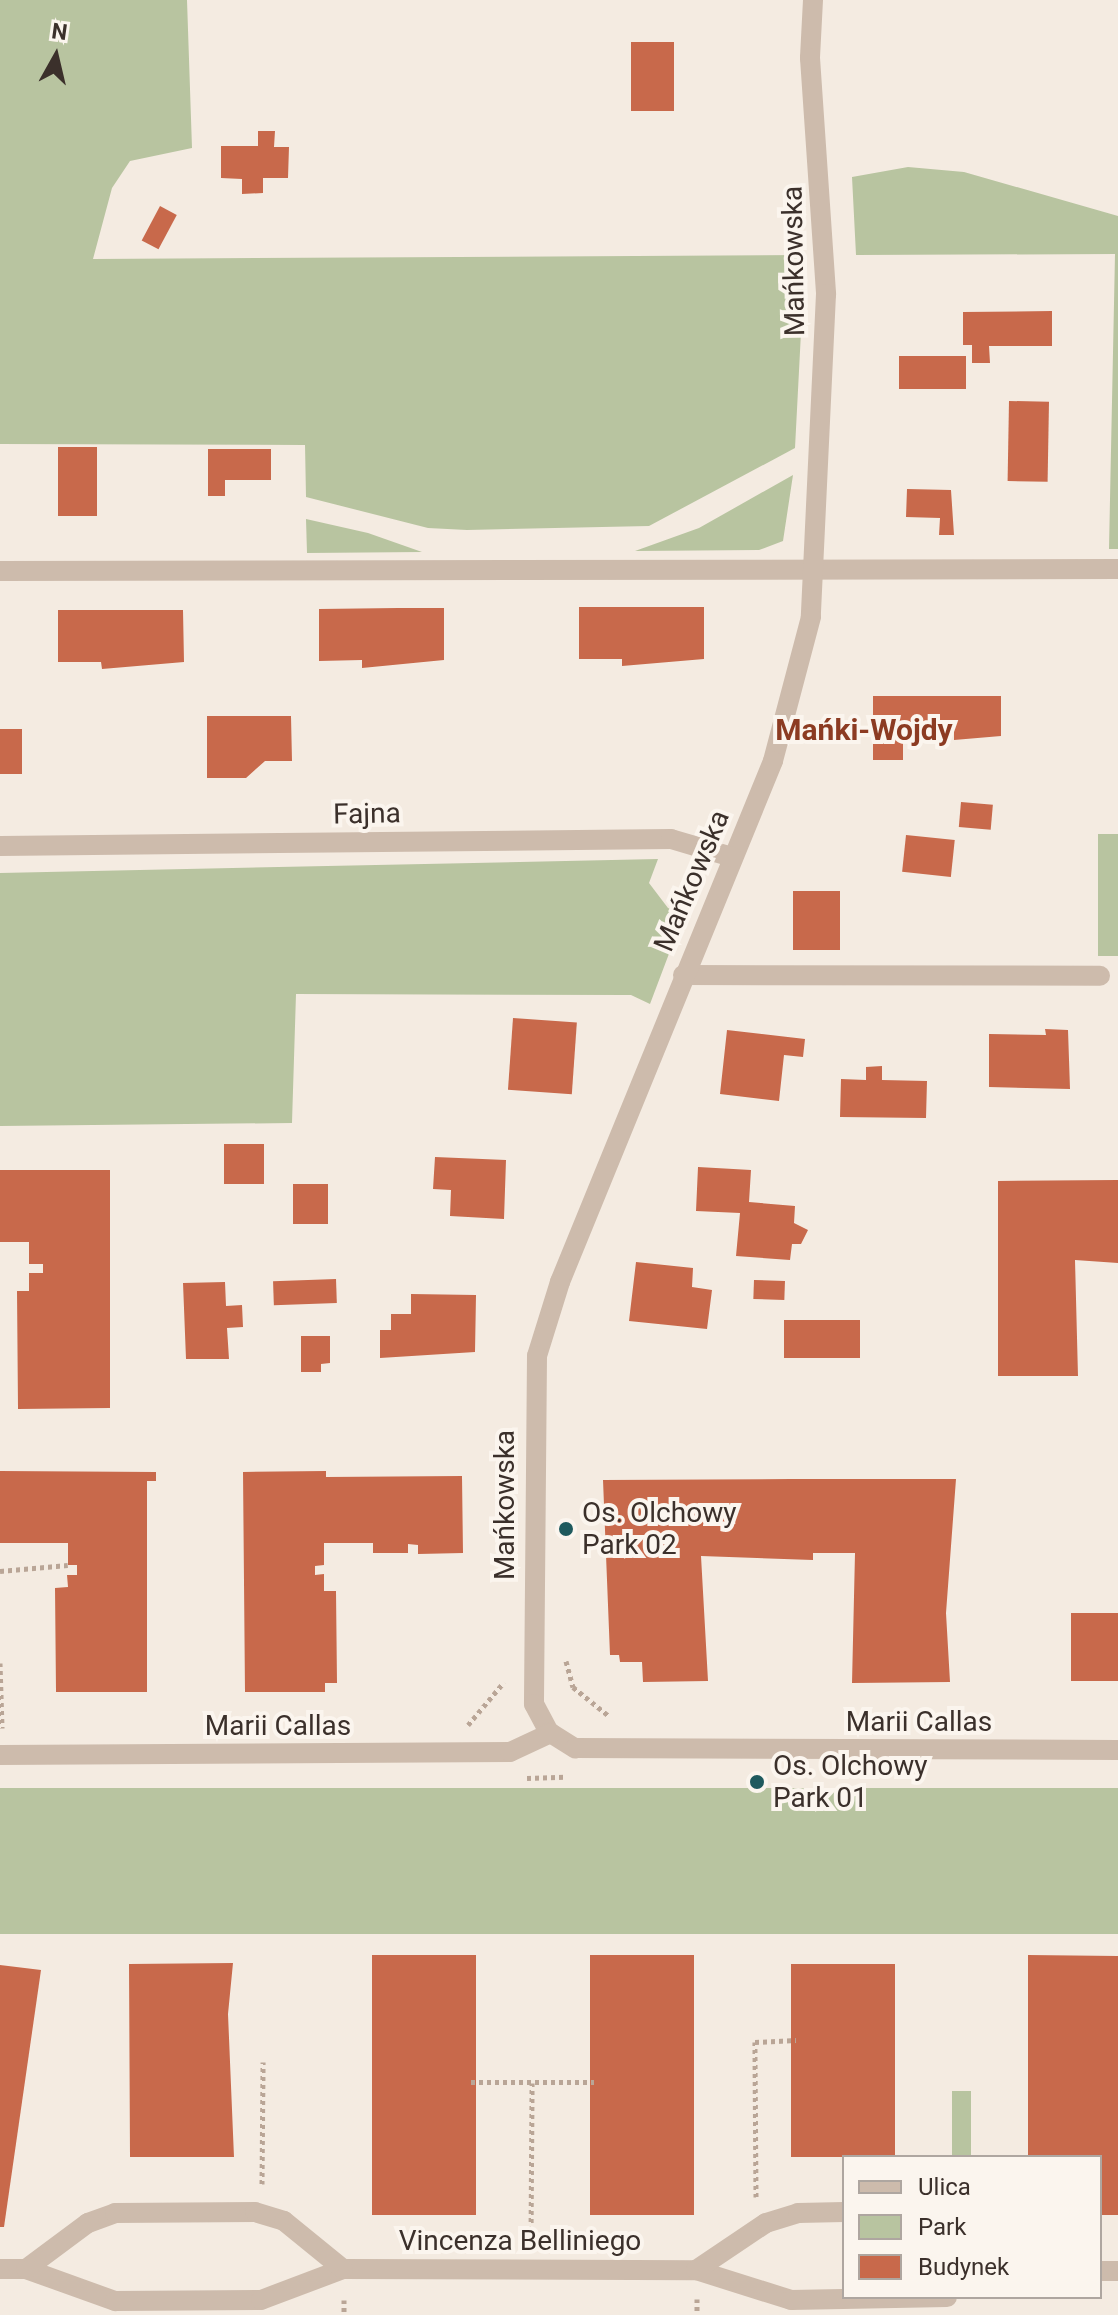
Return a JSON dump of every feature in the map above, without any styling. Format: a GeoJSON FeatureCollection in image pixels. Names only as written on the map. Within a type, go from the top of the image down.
{"type":"FeatureCollection","features":[{"type":"Feature","properties":{"kind":"street","name":"Mańkowska"},"geometry":{"type":"LineString","coordinates":[[551,1733],[534,1704],[537,1356],[683,975],[790,710],[816,571],[826,246],[810,58],[813,0]]}},
{"type":"Feature","properties":{"kind":"street"},"geometry":{"type":"LineString","coordinates":[[0,571],[1118,569]]}},
{"type":"Feature","properties":{"kind":"street","name":"Fajna"},"geometry":{"type":"LineString","coordinates":[[0,846],[671,839],[732,857]]}},
{"type":"Feature","properties":{"kind":"street"},"geometry":{"type":"LineString","coordinates":[[683,975],[1100,976]]}},
{"type":"Feature","properties":{"kind":"street","name":"Marii Callas"},"geometry":{"type":"LineString","coordinates":[[0,1755],[510,1752],[551,1733],[575,1748],[1118,1750]]}},
{"type":"Feature","properties":{"kind":"street"},"geometry":{"type":"LineString","coordinates":[[26,2269],[88,2223],[115,2213],[255,2212],[284,2221],[343,2269]]}},
{"type":"Feature","properties":{"kind":"street"},"geometry":{"type":"LineString","coordinates":[[696,2270],[766,2223],[798,2213],[842,2212]]}},
{"type":"Feature","properties":{"kind":"street","name":"Vincenza Belliniego"},"geometry":{"type":"LineString","coordinates":[[0,2269],[26,2269],[79,2293],[130,2301],[261,2300],[343,2269],[696,2270],[791,2300],[843,2299]]}},
{"type":"Feature","properties":{"kind":"path"},"geometry":{"type":"LineString","coordinates":[[0,1571],[68,1565]]}},
{"type":"Feature","properties":{"kind":"path"},"geometry":{"type":"LineString","coordinates":[[563,1645],[573,1687],[618,1718]]}},
{"type":"Feature","properties":{"kind":"path"},"geometry":{"type":"LineString","coordinates":[[0,1663],[2,1733]]}},
{"type":"Feature","properties":{"kind":"path"},"geometry":{"type":"LineString","coordinates":[[756,2198],[755,2042],[796,2040]]}},
{"type":"Feature","properties":{"kind":"path"},"geometry":{"type":"LineString","coordinates":[[263,2062],[262,2193],[271,2193]]}},
{"type":"Feature","properties":{"kind":"path"},"geometry":{"type":"LineString","coordinates":[[471,2082],[594,2082]]}},
{"type":"Feature","properties":{"kind":"path"},"geometry":{"type":"LineString","coordinates":[[531,2238],[532,2083]]}},
{"type":"Feature","properties":{"kind":"path"},"geometry":{"type":"LineString","coordinates":[[745,2204],[769,2195]]}},
{"type":"Feature","properties":{"kind":"path"},"geometry":{"type":"LineString","coordinates":[[519,2238],[544,2238]]}},
{"type":"Feature","properties":{"kind":"green space"},"geometry":{"type":"Polygon","coordinates":[[[0,0],[187,0],[192,148],[130,161],[112,188],[93,259],[805,255],[795,448],[649,526],[467,530],[428,528],[306,497],[305,445],[0,444],[0,0]]]}},
{"type":"Feature","properties":{"kind":"green space"},"geometry":{"type":"Polygon","coordinates":[[[908,167],[964,172],[1118,216],[1118,549],[1109,549],[1115,254],[856,255],[852,177],[908,167]]]}},
{"type":"Feature","properties":{"kind":"green space"},"geometry":{"type":"Polygon","coordinates":[[[793,475],[783,541],[759,550],[635,551],[699,528],[793,475]]]}},
{"type":"Feature","properties":{"kind":"green space"},"geometry":{"type":"Polygon","coordinates":[[[306,519],[368,533],[422,552],[307,553],[306,519]]]}},
{"type":"Feature","properties":{"kind":"green space"},"geometry":{"type":"Polygon","coordinates":[[[1098,834],[1118,834],[1118,956],[1098,956],[1098,834]]]}},
{"type":"Feature","properties":{"kind":"green space"},"geometry":{"type":"Polygon","coordinates":[[[658,859],[649,883],[668,908],[684,914],[650,1004],[631,995],[296,994],[292,1123],[0,1126],[0,873],[658,859]]]}},
{"type":"Feature","properties":{"kind":"green space"},"geometry":{"type":"Polygon","coordinates":[[[0,1788],[1118,1788],[1118,1934],[0,1934],[0,1788]]]}},
{"type":"Feature","properties":{"kind":"green space"},"geometry":{"type":"Polygon","coordinates":[[[952,2091],[971,2091],[971,2155],[952,2155],[952,2091]]]}},
{"type":"Feature","properties":{"kind":"building"},"geometry":{"type":"Polygon","coordinates":[[[631,42],[674,42],[674,111],[631,111],[631,42]]]}},
{"type":"Feature","properties":{"kind":"building"},"geometry":{"type":"Polygon","coordinates":[[[258,131],[275,131],[274,147],[289,147],[288,178],[263,178],[263,193],[242,194],[242,179],[221,178],[221,146],[258,146],[258,131]]]}},
{"type":"Feature","properties":{"kind":"building"},"geometry":{"type":"Polygon","coordinates":[[[160,206],[177,215],[158,249],[142,240],[160,206]]]}},
{"type":"Feature","properties":{"kind":"building"},"geometry":{"type":"Polygon","coordinates":[[[1052,311],[1052,346],[989,346],[990,363],[972,363],[972,345],[963,345],[963,312],[1052,311]]]}},
{"type":"Feature","properties":{"kind":"building"},"geometry":{"type":"Polygon","coordinates":[[[899,356],[966,356],[966,389],[899,389],[899,356]]]}},
{"type":"Feature","properties":{"kind":"building"},"geometry":{"type":"Polygon","coordinates":[[[1009,401],[1049,402],[1048,482],[1008,481],[1009,401]]]}},
{"type":"Feature","properties":{"kind":"building"},"geometry":{"type":"Polygon","coordinates":[[[58,447],[97,447],[97,516],[58,516],[58,447]]]}},
{"type":"Feature","properties":{"kind":"building"},"geometry":{"type":"Polygon","coordinates":[[[208,449],[271,449],[271,480],[225,480],[225,496],[208,496],[208,449]]]}},
{"type":"Feature","properties":{"kind":"building"},"geometry":{"type":"Polygon","coordinates":[[[907,489],[951,490],[954,535],[939,535],[940,518],[906,517],[907,489]]]}},
{"type":"Feature","properties":{"kind":"building"},"geometry":{"type":"Polygon","coordinates":[[[579,607],[704,607],[704,659],[622,666],[622,659],[579,659],[579,607]]]}},
{"type":"Feature","properties":{"kind":"building"},"geometry":{"type":"Polygon","coordinates":[[[444,608],[444,660],[362,668],[362,660],[319,661],[319,609],[444,608]]]}},
{"type":"Feature","properties":{"kind":"building"},"geometry":{"type":"Polygon","coordinates":[[[58,610],[183,610],[184,662],[102,669],[101,662],[58,662],[58,610]]]}},
{"type":"Feature","properties":{"kind":"building"},"geometry":{"type":"Polygon","coordinates":[[[873,696],[1001,696],[1001,736],[954,740],[954,726],[903,726],[903,760],[873,760],[873,696]]]}},
{"type":"Feature","properties":{"kind":"building"},"geometry":{"type":"Polygon","coordinates":[[[207,716],[291,716],[292,761],[265,761],[246,778],[207,778],[207,716]]]}},
{"type":"Feature","properties":{"kind":"building"},"geometry":{"type":"Polygon","coordinates":[[[0,729],[22,729],[22,774],[0,774],[0,729]]]}},
{"type":"Feature","properties":{"kind":"building"},"geometry":{"type":"Polygon","coordinates":[[[961,802],[993,805],[991,830],[959,827],[961,802]]]}},
{"type":"Feature","properties":{"kind":"building"},"geometry":{"type":"Polygon","coordinates":[[[906,835],[955,840],[951,877],[902,872],[906,835]]]}},
{"type":"Feature","properties":{"kind":"building"},"geometry":{"type":"Polygon","coordinates":[[[793,891],[840,891],[840,950],[793,950],[793,891]]]}},
{"type":"Feature","properties":{"kind":"building"},"geometry":{"type":"Polygon","coordinates":[[[513,1018],[577,1022],[572,1094],[508,1090],[513,1018]]]}},
{"type":"Feature","properties":{"kind":"building"},"geometry":{"type":"Polygon","coordinates":[[[1045,1029],[1068,1030],[1070,1089],[989,1087],[989,1034],[1046,1035],[1045,1029]]]}},
{"type":"Feature","properties":{"kind":"building"},"geometry":{"type":"Polygon","coordinates":[[[727,1030],[805,1039],[803,1057],[784,1055],[779,1101],[720,1094],[727,1030]]]}},
{"type":"Feature","properties":{"kind":"building"},"geometry":{"type":"Polygon","coordinates":[[[882,1066],[882,1080],[927,1081],[926,1118],[840,1117],[841,1079],[866,1080],[866,1067],[882,1066]]]}},
{"type":"Feature","properties":{"kind":"building"},"geometry":{"type":"Polygon","coordinates":[[[224,1144],[264,1144],[264,1184],[224,1184],[224,1144]]]}},
{"type":"Feature","properties":{"kind":"building"},"geometry":{"type":"Polygon","coordinates":[[[435,1157],[506,1160],[504,1219],[450,1216],[451,1190],[433,1189],[435,1157]]]}},
{"type":"Feature","properties":{"kind":"building"},"geometry":{"type":"Polygon","coordinates":[[[698,1167],[751,1170],[749,1202],[795,1206],[794,1223],[808,1230],[801,1244],[792,1244],[790,1260],[736,1256],[740,1213],[696,1211],[698,1167]]]}},
{"type":"Feature","properties":{"kind":"building"},"geometry":{"type":"Polygon","coordinates":[[[0,1170],[110,1170],[110,1408],[18,1409],[17,1291],[29,1291],[29,1273],[43,1273],[43,1264],[29,1264],[29,1242],[0,1242],[0,1170]]]}},
{"type":"Feature","properties":{"kind":"building"},"geometry":{"type":"Polygon","coordinates":[[[1118,1180],[1118,1263],[1075,1260],[1078,1376],[998,1376],[998,1181],[1118,1180]]]}},
{"type":"Feature","properties":{"kind":"building"},"geometry":{"type":"Polygon","coordinates":[[[293,1184],[328,1184],[328,1224],[293,1224],[293,1184]]]}},
{"type":"Feature","properties":{"kind":"building"},"geometry":{"type":"Polygon","coordinates":[[[636,1262],[693,1268],[692,1287],[712,1290],[707,1329],[629,1321],[636,1262]]]}},
{"type":"Feature","properties":{"kind":"building"},"geometry":{"type":"Polygon","coordinates":[[[336,1279],[337,1303],[274,1305],[273,1281],[336,1279]]]}},
{"type":"Feature","properties":{"kind":"building"},"geometry":{"type":"Polygon","coordinates":[[[754,1280],[785,1281],[784,1300],[753,1299],[754,1280]]]}},
{"type":"Feature","properties":{"kind":"building"},"geometry":{"type":"Polygon","coordinates":[[[225,1282],[226,1306],[242,1305],[243,1327],[227,1328],[229,1359],[186,1359],[183,1283],[225,1282]]]}},
{"type":"Feature","properties":{"kind":"building"},"geometry":{"type":"Polygon","coordinates":[[[411,1294],[476,1295],[475,1352],[380,1358],[380,1330],[391,1330],[391,1314],[411,1314],[411,1294]]]}},
{"type":"Feature","properties":{"kind":"building"},"geometry":{"type":"Polygon","coordinates":[[[784,1320],[860,1320],[860,1358],[784,1358],[784,1320]]]}},
{"type":"Feature","properties":{"kind":"building"},"geometry":{"type":"Polygon","coordinates":[[[301,1336],[330,1336],[330,1363],[321,1364],[321,1372],[301,1372],[301,1336]]]}},
{"type":"Feature","properties":{"kind":"building"},"geometry":{"type":"Polygon","coordinates":[[[0,1471],[156,1472],[156,1481],[147,1481],[147,1692],[56,1692],[55,1588],[68,1587],[67,1575],[77,1575],[77,1565],[68,1565],[68,1543],[0,1543],[0,1471]]]}},
{"type":"Feature","properties":{"kind":"building"},"geometry":{"type":"Polygon","coordinates":[[[326,1471],[326,1477],[462,1476],[463,1553],[418,1554],[418,1545],[408,1544],[408,1553],[373,1553],[373,1543],[324,1543],[324,1565],[315,1566],[315,1575],[324,1574],[324,1591],[336,1591],[337,1683],[325,1683],[325,1692],[245,1692],[243,1472],[326,1471]]]}},
{"type":"Feature","properties":{"kind":"building"},"geometry":{"type":"Polygon","coordinates":[[[956,1479],[946,1613],[950,1682],[852,1683],[855,1553],[813,1553],[813,1560],[701,1556],[708,1681],[643,1682],[642,1662],[620,1662],[619,1655],[610,1655],[603,1480],[956,1479]]]}},
{"type":"Feature","properties":{"kind":"building"},"geometry":{"type":"Polygon","coordinates":[[[1071,1613],[1118,1613],[1118,1681],[1071,1681],[1071,1613]]]}},
{"type":"Feature","properties":{"kind":"building"},"geometry":{"type":"Polygon","coordinates":[[[372,1955],[476,1955],[476,2215],[372,2215],[372,1955]]]}},
{"type":"Feature","properties":{"kind":"building"},"geometry":{"type":"Polygon","coordinates":[[[590,1955],[694,1955],[694,2215],[590,2215],[590,1955]]]}},
{"type":"Feature","properties":{"kind":"building"},"geometry":{"type":"Polygon","coordinates":[[[1028,1955],[1118,1956],[1118,2215],[1102,2215],[1102,2155],[1028,2155],[1028,1955]]]}},
{"type":"Feature","properties":{"kind":"building"},"geometry":{"type":"Polygon","coordinates":[[[233,1963],[228,2014],[234,2157],[130,2157],[129,1964],[233,1963]]]}},
{"type":"Feature","properties":{"kind":"building"},"geometry":{"type":"Polygon","coordinates":[[[791,1964],[895,1964],[895,2155],[791,2157],[791,1964]]]}},
{"type":"Feature","properties":{"kind":"building"},"geometry":{"type":"Polygon","coordinates":[[[0,1965],[41,1970],[4,2227],[0,2227],[0,1965]]]}},
{"type":"Feature","properties":{"kind":"place","name":"Os. Olchowy Park 02"},"geometry":{"type":"Point","coordinates":[566,1529]}},
{"type":"Feature","properties":{"kind":"place","name":"Os. Olchowy Park 01"},"geometry":{"type":"Point","coordinates":[757,1782]}},
{"type":"Feature","properties":{"kind":"district","name":"Mańki-Wojdy"},"geometry":{"type":"Point","coordinates":[864,730]}}]}
